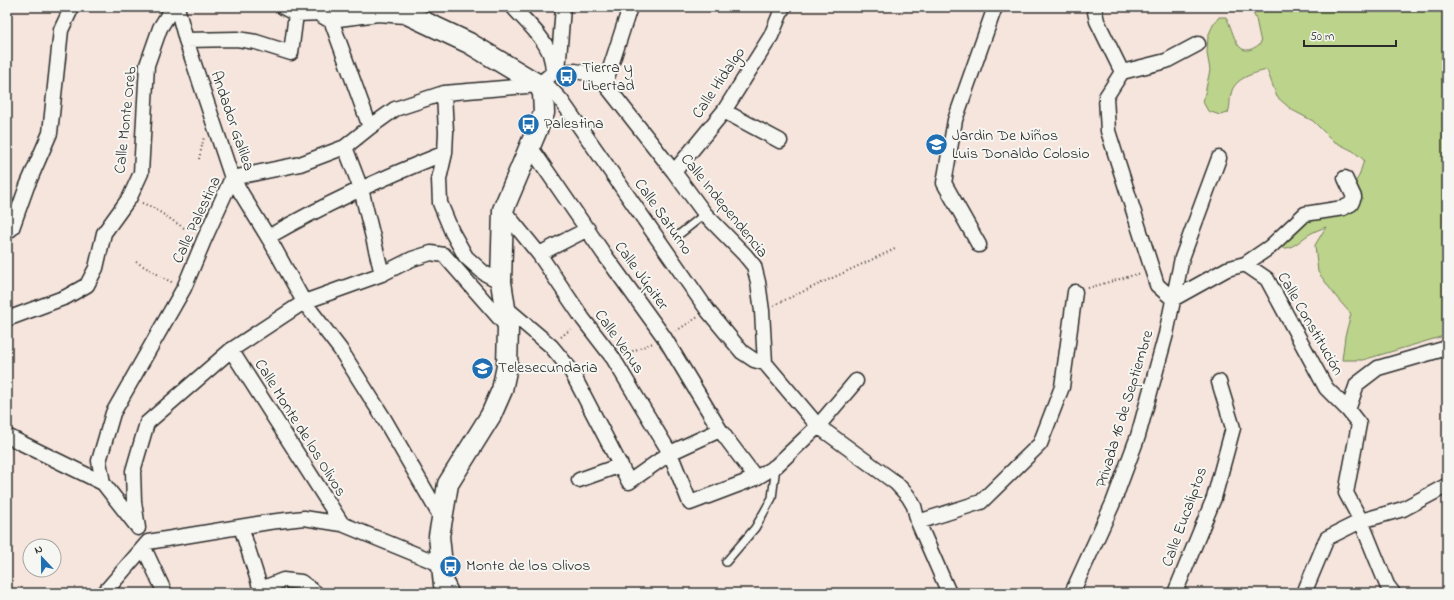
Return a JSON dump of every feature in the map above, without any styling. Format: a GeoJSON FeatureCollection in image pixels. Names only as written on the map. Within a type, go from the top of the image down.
{"type":"FeatureCollection","features":[{"type":"Feature","properties":{"kind":"street"},"geometry":{"type":"LineString","coordinates":[[7,232],[12,228],[27,186],[50,133],[61,30],[72,7]]}},
{"type":"Feature","properties":{"kind":"street","name":"Calle Monte Oreb"},"geometry":{"type":"LineString","coordinates":[[7,319],[66,297],[87,285],[96,268],[104,233],[130,197],[141,173],[147,65],[160,28],[173,7]]}},
{"type":"Feature","properties":{"kind":"street","name":"Andador Galilea"},"geometry":{"type":"LineString","coordinates":[[177,7],[186,40],[232,178],[268,237],[304,302],[340,349],[383,417],[442,519]]}},
{"type":"Feature","properties":{"kind":"street"},"geometry":{"type":"LineString","coordinates":[[283,7],[296,14],[378,11],[405,13],[548,78]]}},
{"type":"Feature","properties":{"kind":"street"},"geometry":{"type":"LineString","coordinates":[[445,592],[439,536],[448,484],[491,415],[502,390],[507,366],[508,328],[501,282],[503,210],[544,113],[543,93],[552,62],[550,53],[539,37],[512,7]]}},
{"type":"Feature","properties":{"kind":"street"},"geometry":{"type":"LineString","coordinates":[[548,78],[563,7]]}},
{"type":"Feature","properties":{"kind":"street"},"geometry":{"type":"LineString","coordinates":[[606,84],[630,7]]}},
{"type":"Feature","properties":{"kind":"street","name":"Calle Hidalgo"},"geometry":{"type":"LineString","coordinates":[[674,172],[724,111],[771,36],[783,7]]}},
{"type":"Feature","properties":{"kind":"street"},"geometry":{"type":"LineString","coordinates":[[979,245],[944,182],[955,120],[995,7]]}},
{"type":"Feature","properties":{"kind":"street"},"geometry":{"type":"LineString","coordinates":[[1094,7],[1097,21],[1122,72]]}},
{"type":"Feature","properties":{"kind":"street"},"geometry":{"type":"LineString","coordinates":[[324,12],[370,126]]}},
{"type":"Feature","properties":{"kind":"street"},"geometry":{"type":"LineString","coordinates":[[186,40],[237,39],[256,42],[291,53],[296,14]]}},
{"type":"Feature","properties":{"kind":"street"},"geometry":{"type":"LineString","coordinates":[[1198,44],[1166,61],[1122,72],[1106,97],[1108,131],[1157,285],[1173,299],[1227,269],[1245,264],[1270,247],[1305,214],[1343,208],[1351,204],[1354,197],[1345,178]]}},
{"type":"Feature","properties":{"kind":"street","name":"Calle Palestina"},"geometry":{"type":"LineString","coordinates":[[103,483],[99,461],[113,413],[184,288],[232,178],[300,164],[345,147],[370,126],[395,109],[444,94],[548,78],[575,71],[592,74],[606,84]]}},
{"type":"Feature","properties":{"kind":"street","name":"Calle Saturno"},"geometry":{"type":"LineString","coordinates":[[548,78],[561,100],[708,311],[742,352],[754,360],[765,363]]}},
{"type":"Feature","properties":{"kind":"street","name":"Calle Independencia"},"geometry":{"type":"LineString","coordinates":[[606,84],[705,214],[745,254],[754,266],[762,311],[765,363]]}},
{"type":"Feature","properties":{"kind":"street"},"geometry":{"type":"LineString","coordinates":[[444,94],[446,132],[439,179],[440,203],[452,232],[466,257],[484,273],[501,282]]}},
{"type":"Feature","properties":{"kind":"street"},"geometry":{"type":"LineString","coordinates":[[724,111],[780,142]]}},
{"type":"Feature","properties":{"kind":"street","name":"Calle Júpiter"},"geometry":{"type":"LineString","coordinates":[[530,145],[604,254],[664,337],[720,430],[756,478]]}},
{"type":"Feature","properties":{"kind":"street"},"geometry":{"type":"LineString","coordinates":[[345,147],[361,189],[382,274]]}},
{"type":"Feature","properties":{"kind":"street"},"geometry":{"type":"LineString","coordinates":[[268,237],[308,214],[398,171],[444,153]]}},
{"type":"Feature","properties":{"kind":"street","name":"Privada 16 de Septiembre"},"geometry":{"type":"LineString","coordinates":[[1072,593],[1113,503],[1138,436],[1166,334],[1182,258],[1219,158]]}},
{"type":"Feature","properties":{"kind":"street","name":"Calle Venus"},"geometry":{"type":"LineString","coordinates":[[503,210],[539,254],[583,319],[613,358],[670,453],[690,503],[756,478]]}},
{"type":"Feature","properties":{"kind":"street"},"geometry":{"type":"LineString","coordinates":[[539,254],[588,229]]}},
{"type":"Feature","properties":{"kind":"street"},"geometry":{"type":"LineString","coordinates":[[138,528],[134,502],[133,471],[147,423],[231,350],[304,302],[382,274],[412,259],[431,253],[444,255],[508,328]]}},
{"type":"Feature","properties":{"kind":"street","name":"Calle Constitución"},"geometry":{"type":"LineString","coordinates":[[1245,264],[1267,279],[1326,388],[1348,410],[1358,424],[1346,493],[1361,521],[1387,586],[1393,593]]}},
{"type":"Feature","properties":{"kind":"street"},"geometry":{"type":"LineString","coordinates":[[918,522],[981,502],[1040,444],[1062,387],[1075,292]]}},
{"type":"Feature","properties":{"kind":"street"},"geometry":{"type":"LineString","coordinates":[[505,308],[551,346],[570,369],[629,482],[670,453],[720,430]]}},
{"type":"Feature","properties":{"kind":"street"},"geometry":{"type":"LineString","coordinates":[[1348,410],[1357,384],[1378,368],[1447,348]]}},
{"type":"Feature","properties":{"kind":"street","name":"Calle Monte de los Olivos"},"geometry":{"type":"LineString","coordinates":[[231,350],[342,524]]}},
{"type":"Feature","properties":{"kind":"street"},"geometry":{"type":"LineString","coordinates":[[765,363],[818,426],[896,483],[908,496],[914,506],[918,522],[949,593]]}},
{"type":"Feature","properties":{"kind":"street"},"geometry":{"type":"LineString","coordinates":[[756,478],[776,466],[818,426],[856,381]]}},
{"type":"Feature","properties":{"kind":"street","name":"Calle Eucaliptos"},"geometry":{"type":"LineString","coordinates":[[1175,593],[1214,498],[1232,428],[1219,382]]}},
{"type":"Feature","properties":{"kind":"street"},"geometry":{"type":"LineString","coordinates":[[7,436],[103,483],[138,528],[165,593]]}},
{"type":"Feature","properties":{"kind":"street"},"geometry":{"type":"LineString","coordinates":[[579,480],[621,465]]}},
{"type":"Feature","properties":{"kind":"street"},"geometry":{"type":"LineString","coordinates":[[1304,593],[1327,538],[1361,521],[1403,509],[1446,486]]}},
{"type":"Feature","properties":{"kind":"street","name":"Calle Monte de los Olivos"},"geometry":{"type":"LineString","coordinates":[[146,545],[241,527],[304,518],[342,524],[442,565]]}},
{"type":"Feature","properties":{"kind":"street"},"geometry":{"type":"LineString","coordinates":[[241,527],[261,591],[283,580],[301,582],[316,593]]}},
{"type":"Feature","properties":{"kind":"street"},"geometry":{"type":"LineString","coordinates":[[104,593],[146,545]]}},
{"type":"Feature","properties":{"kind":"lane"},"geometry":{"type":"LineString","coordinates":[[681,233],[705,214]]}},
{"type":"Feature","properties":{"kind":"lane"},"geometry":{"type":"LineString","coordinates":[[726,562],[755,528],[772,498],[776,466]]}},
{"type":"Feature","properties":{"kind":"path"},"geometry":{"type":"LineString","coordinates":[[130,197],[152,207],[184,228]]}},
{"type":"Feature","properties":{"kind":"path"},"geometry":{"type":"LineString","coordinates":[[762,311],[897,248]]}},
{"type":"Feature","properties":{"kind":"path"},"geometry":{"type":"LineString","coordinates":[[136,262],[184,288]]}},
{"type":"Feature","properties":{"kind":"path"},"geometry":{"type":"LineString","coordinates":[[1075,292],[1152,269]]}},
{"type":"Feature","properties":{"kind":"path"},"geometry":{"type":"LineString","coordinates":[[613,358],[642,348],[708,311]]}},
{"type":"Feature","properties":{"kind":"path"},"geometry":{"type":"LineString","coordinates":[[551,346],[583,319]]}},
{"type":"Feature","properties":{"kind":"green space"},"geometry":{"type":"Polygon","coordinates":[[[1250,7],[1447,7],[1447,335],[1363,360],[1342,360],[1345,336],[1351,314],[1318,272],[1315,245],[1326,227],[1310,234],[1289,248],[1282,248],[1280,245],[1297,226],[1344,200],[1359,176],[1364,160],[1353,151],[1333,141],[1313,121],[1292,110],[1277,97],[1267,70],[1245,77],[1236,84],[1231,94],[1228,113],[1220,115],[1208,111],[1203,102],[1210,70],[1207,53],[1208,36],[1219,17],[1226,17],[1234,38],[1241,48],[1246,50],[1253,49],[1261,43],[1256,19],[1250,7]]]}},
{"type":"Feature","properties":{"kind":"place","name":"Tierra y Libertad"},"geometry":{"type":"Point","coordinates":[567,77]}},
{"type":"Feature","properties":{"kind":"place","name":"Palestina"},"geometry":{"type":"Point","coordinates":[528,124]}},
{"type":"Feature","properties":{"kind":"place","name":"Jardin De Niños Luis Donaldo Colosio"},"geometry":{"type":"Point","coordinates":[936,145]}},
{"type":"Feature","properties":{"kind":"place","name":"Telesecundaria"},"geometry":{"type":"Point","coordinates":[482,368]}},
{"type":"Feature","properties":{"kind":"place","name":"Monte de los Olivos"},"geometry":{"type":"Point","coordinates":[451,566]}}]}
